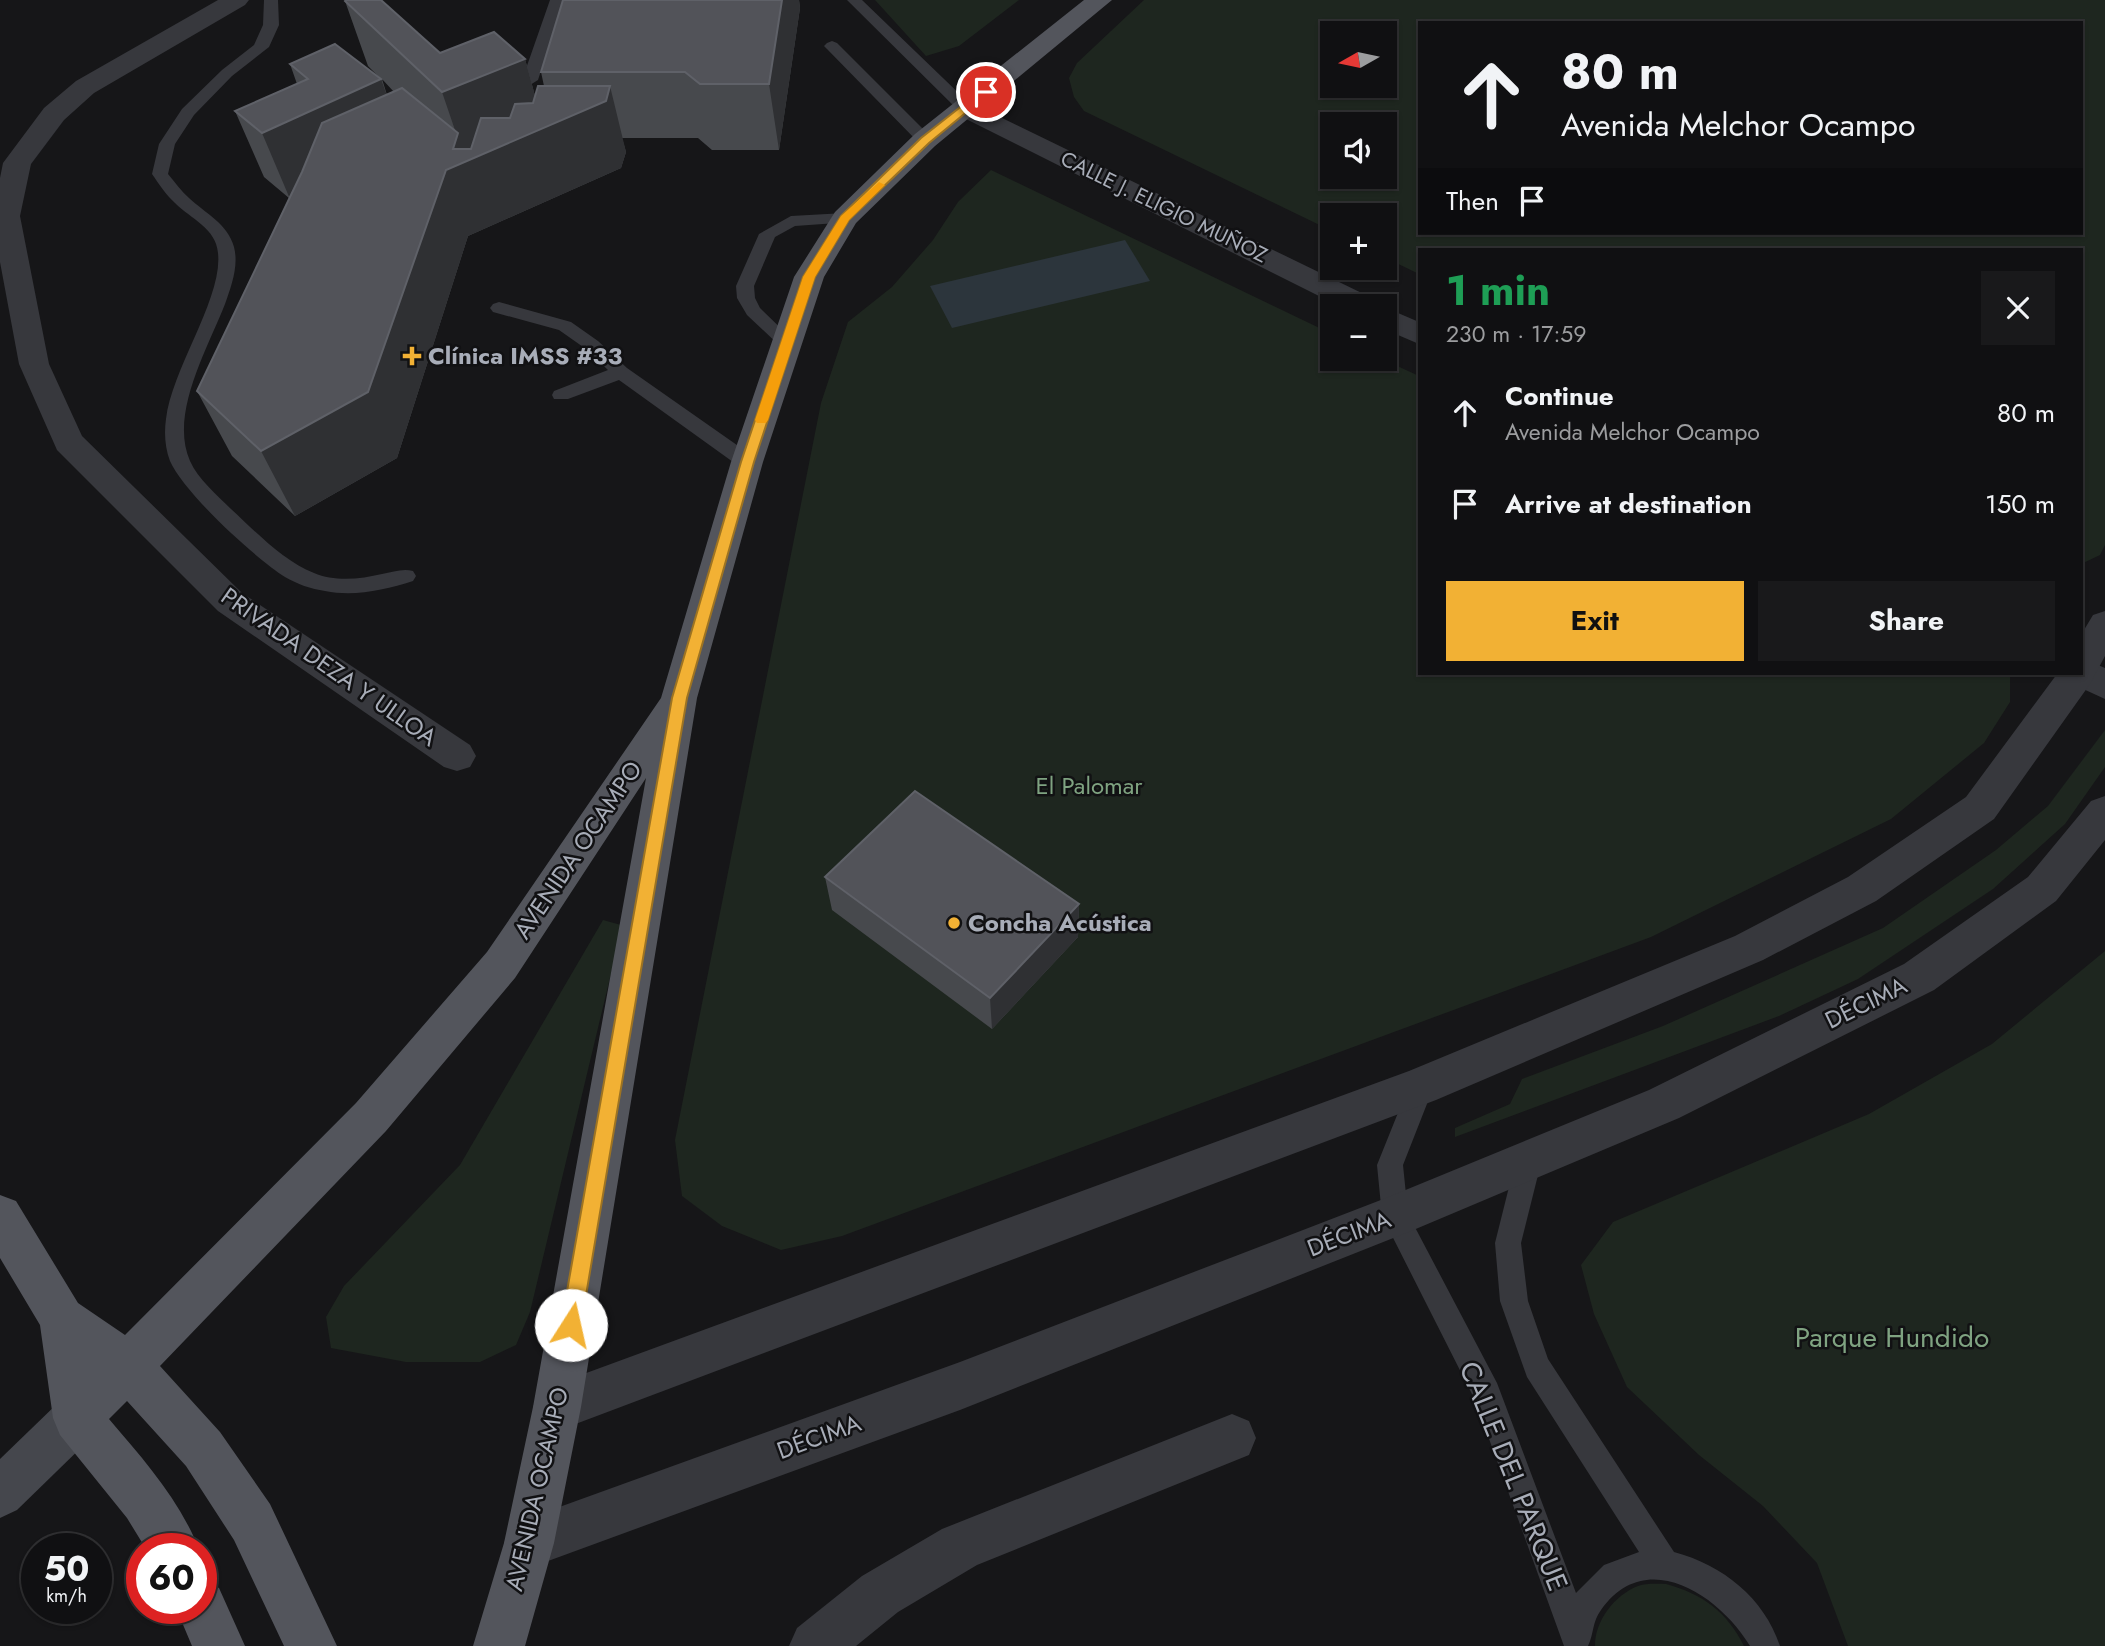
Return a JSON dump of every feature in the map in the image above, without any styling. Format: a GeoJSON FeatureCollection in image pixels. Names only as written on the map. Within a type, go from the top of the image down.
{"type":"FeatureCollection","features":[{"type":"Feature","properties":{"kind":"main road"},"geometry":{"type":"LineString","coordinates":[[679,698],[747,462],[809,277],[845,218],[925,140],[1099,0]]}},
{"type":"Feature","properties":{"kind":"main road","name":"AVENIDA OCAMPO"},"geometry":{"type":"LineString","coordinates":[[77,1418],[371,1117],[501,965],[679,698]]}},
{"type":"Feature","properties":{"kind":"main road","name":"AVENIDA OCAMPO"},"geometry":{"type":"LineString","coordinates":[[499,1646],[528,1543],[557,1407],[679,698]]}},
{"type":"Feature","properties":{"kind":"main road"},"geometry":{"type":"LineString","coordinates":[[0,1216],[62,1319],[77,1418],[145,1500],[165,1533]]}},
{"type":"Feature","properties":{"kind":"main road"},"geometry":{"type":"LineString","coordinates":[[62,1319],[129,1367],[203,1449],[252,1522],[311,1646]]}},
{"type":"Feature","properties":{"kind":"main road"},"geometry":{"type":"LineString","coordinates":[[0,1493],[77,1418]]}},
{"type":"Feature","properties":{"kind":"main road"},"geometry":{"type":"LineString","coordinates":[[209,1624],[219,1646]]}},
{"type":"Feature","properties":{"kind":"street","name":"PRIVADA DEZA Y ULLOA"},"geometry":{"type":"LineString","coordinates":[[236,0],[85,87],[54,114],[16,163],[6,216],[34,363],[68,442],[230,602],[457,756]]}},
{"type":"Feature","properties":{"kind":"street","name":"CALLE J. ELIGIO MUÑOZ"},"geometry":{"type":"LineString","coordinates":[[965,108],[1339,294]]}},
{"type":"Feature","properties":{"kind":"street"},"geometry":{"type":"LineString","coordinates":[[1397,323],[1418,334]]}},
{"type":"Feature","properties":{"kind":"street"},"geometry":{"type":"LineString","coordinates":[[2083,664],[2105,624]]}},
{"type":"Feature","properties":{"kind":"street"},"geometry":{"type":"LineString","coordinates":[[2083,673],[2105,685]]}},
{"type":"Feature","properties":{"kind":"street"},"geometry":{"type":"LineString","coordinates":[[557,1407],[1421,1086],[1749,948],[1861,889],[1980,808],[2076,675]]}},
{"type":"Feature","properties":{"kind":"street","name":"DÉCIMA"},"geometry":{"type":"LineString","coordinates":[[528,1543],[960,1386],[1395,1216],[1664,1104],[1919,978],[2042,889],[2105,812]]}},
{"type":"Feature","properties":{"kind":"street"},"geometry":{"type":"LineString","coordinates":[[815,1646],[880,1594],[960,1547],[1232,1438]]}},
{"type":"Feature","properties":{"kind":"lane"},"geometry":{"type":"LineString","coordinates":[[271,0],[271,26],[261,47],[227,73],[188,112],[167,144],[160,174],[180,199],[208,221],[225,243],[227,270],[178,406],[175,434],[179,459],[193,479],[242,531],[297,574],[322,583],[346,586],[369,586],[406,576]]}},
{"type":"Feature","properties":{"kind":"lane"},"geometry":{"type":"LineString","coordinates":[[530,80],[557,0]]}},
{"type":"Feature","properties":{"kind":"lane"},"geometry":{"type":"LineString","coordinates":[[853,0],[965,108]]}},
{"type":"Feature","properties":{"kind":"lane"},"geometry":{"type":"LineString","coordinates":[[832,46],[925,140]]}},
{"type":"Feature","properties":{"kind":"lane"},"geometry":{"type":"LineString","coordinates":[[787,342],[753,311],[746,298],[745,286],[768,234],[791,221],[845,218]]}},
{"type":"Feature","properties":{"kind":"lane"},"geometry":{"type":"LineString","coordinates":[[499,308],[565,326],[592,345],[621,372],[747,462]]}},
{"type":"Feature","properties":{"kind":"lane"},"geometry":{"type":"LineString","coordinates":[[561,395],[621,372]]}},
{"type":"Feature","properties":{"kind":"lane","name":"CALLE DEL PARQUE"},"geometry":{"type":"LineString","coordinates":[[1421,1086],[1390,1165],[1395,1216],[1487,1393],[1576,1640]]}},
{"type":"Feature","properties":{"kind":"lane"},"geometry":{"type":"LineString","coordinates":[[1529,1159],[1508,1244],[1514,1301],[1537,1367],[1665,1565]]}},
{"type":"Feature","properties":{"kind":"lane","name":"CALLE DEL PARQUE"},"geometry":{"type":"LineString","coordinates":[[1576,1640],[1586,1603],[1606,1580],[1633,1566],[1665,1565],[1703,1576],[1737,1602],[1763,1638],[1765,1646]]}},
{"type":"Feature","properties":{"kind":"green space"},"geometry":{"type":"Polygon","coordinates":[[[875,0],[1019,0],[959,46],[926,56],[875,0]]]}},
{"type":"Feature","properties":{"kind":"green space"},"geometry":{"type":"Polygon","coordinates":[[[1144,0],[2105,0],[2105,545],[2100,555],[2083,563],[2083,248],[1418,248],[1418,274],[1397,263],[1397,203],[1320,203],[1320,225],[1084,111],[1074,97],[1069,78],[1077,63],[1144,0]]]}},
{"type":"Feature","properties":{"kind":"green space","name":"El Palomar"},"geometry":{"type":"Polygon","coordinates":[[[991,170],[1320,328],[1320,371],[1397,371],[1397,366],[1418,376],[1418,675],[2007,675],[2010,677],[2010,702],[1984,743],[1891,819],[1651,937],[842,1236],[781,1250],[722,1226],[682,1196],[675,1140],[821,403],[848,322],[892,287],[933,240],[958,202],[991,170]]]}},
{"type":"Feature","properties":{"kind":"green space"},"geometry":{"type":"Polygon","coordinates":[[[2105,730],[2105,767],[2065,824],[1993,889],[1858,979],[1779,1016],[1455,1137],[1455,1128],[1510,1104],[1522,1079],[1663,1026],[1883,928],[1996,850],[2048,806],[2105,730]]]}},
{"type":"Feature","properties":{"kind":"green space"},"geometry":{"type":"Polygon","coordinates":[[[603,920],[621,925],[614,961],[530,1312],[516,1345],[480,1362],[406,1362],[331,1348],[326,1317],[344,1286],[460,1165],[603,920]]]}},
{"type":"Feature","properties":{"kind":"green space","name":"Parque Hundido"},"geometry":{"type":"Polygon","coordinates":[[[2105,951],[2105,1646],[1848,1646],[1817,1563],[1763,1506],[1699,1455],[1627,1387],[1594,1314],[1581,1265],[1613,1222],[1869,1114],[1992,1044],[2105,951]]]}},
{"type":"Feature","properties":{"kind":"green space"},"geometry":{"type":"Polygon","coordinates":[[[1666,1584],[1691,1593],[1712,1606],[1730,1623],[1744,1646],[1595,1646],[1598,1627],[1614,1602],[1641,1585],[1666,1584]]]}},
{"type":"Feature","properties":{"kind":"shaded area"},"geometry":{"type":"Polygon","coordinates":[[[1125,240],[1150,281],[952,328],[930,286],[1125,240]]]}},
{"type":"Feature","properties":{"kind":"building"},"geometry":{"type":"Polygon","coordinates":[[[346,0],[381,0],[440,53],[494,32],[525,59],[442,92],[346,0]]]}},
{"type":"Feature","properties":{"kind":"building"},"geometry":{"type":"Polygon","coordinates":[[[563,0],[782,0],[769,84],[700,84],[685,72],[541,72],[563,0]]]}},
{"type":"Feature","properties":{"kind":"building"},"geometry":{"type":"Polygon","coordinates":[[[335,44],[381,79],[262,133],[235,111],[308,79],[290,64],[335,44]]]}},
{"type":"Feature","properties":{"kind":"building"},"geometry":{"type":"Polygon","coordinates":[[[538,86],[610,86],[606,101],[446,170],[368,392],[261,451],[197,391],[302,172],[322,123],[402,88],[458,133],[453,149],[471,149],[481,118],[510,118],[515,104],[533,103],[538,86]]]}},
{"type":"Feature","properties":{"kind":"building","name":"Concha Acústica"},"geometry":{"type":"Polygon","coordinates":[[[915,791],[1079,904],[990,998],[825,877],[915,791]]]}},
{"type":"Feature","properties":{"kind":"slow traffic"},"geometry":{"type":"LineString","coordinates":[[761,420],[809,277],[845,218],[879,185]]}},
{"type":"Feature","properties":{"kind":"place","name":"Clínica IMSS #33"},"geometry":{"type":"Point","coordinates":[412,356]}},
{"type":"Feature","properties":{"kind":"place","name":"Concha Acústica"},"geometry":{"type":"Point","coordinates":[954,923]}},
{"type":"Feature","properties":{"kind":"route"},"geometry":{"type":"LineString","coordinates":[[571,1325],[679,698],[747,462],[809,277],[845,218],[925,140],[986,92]]}}]}
